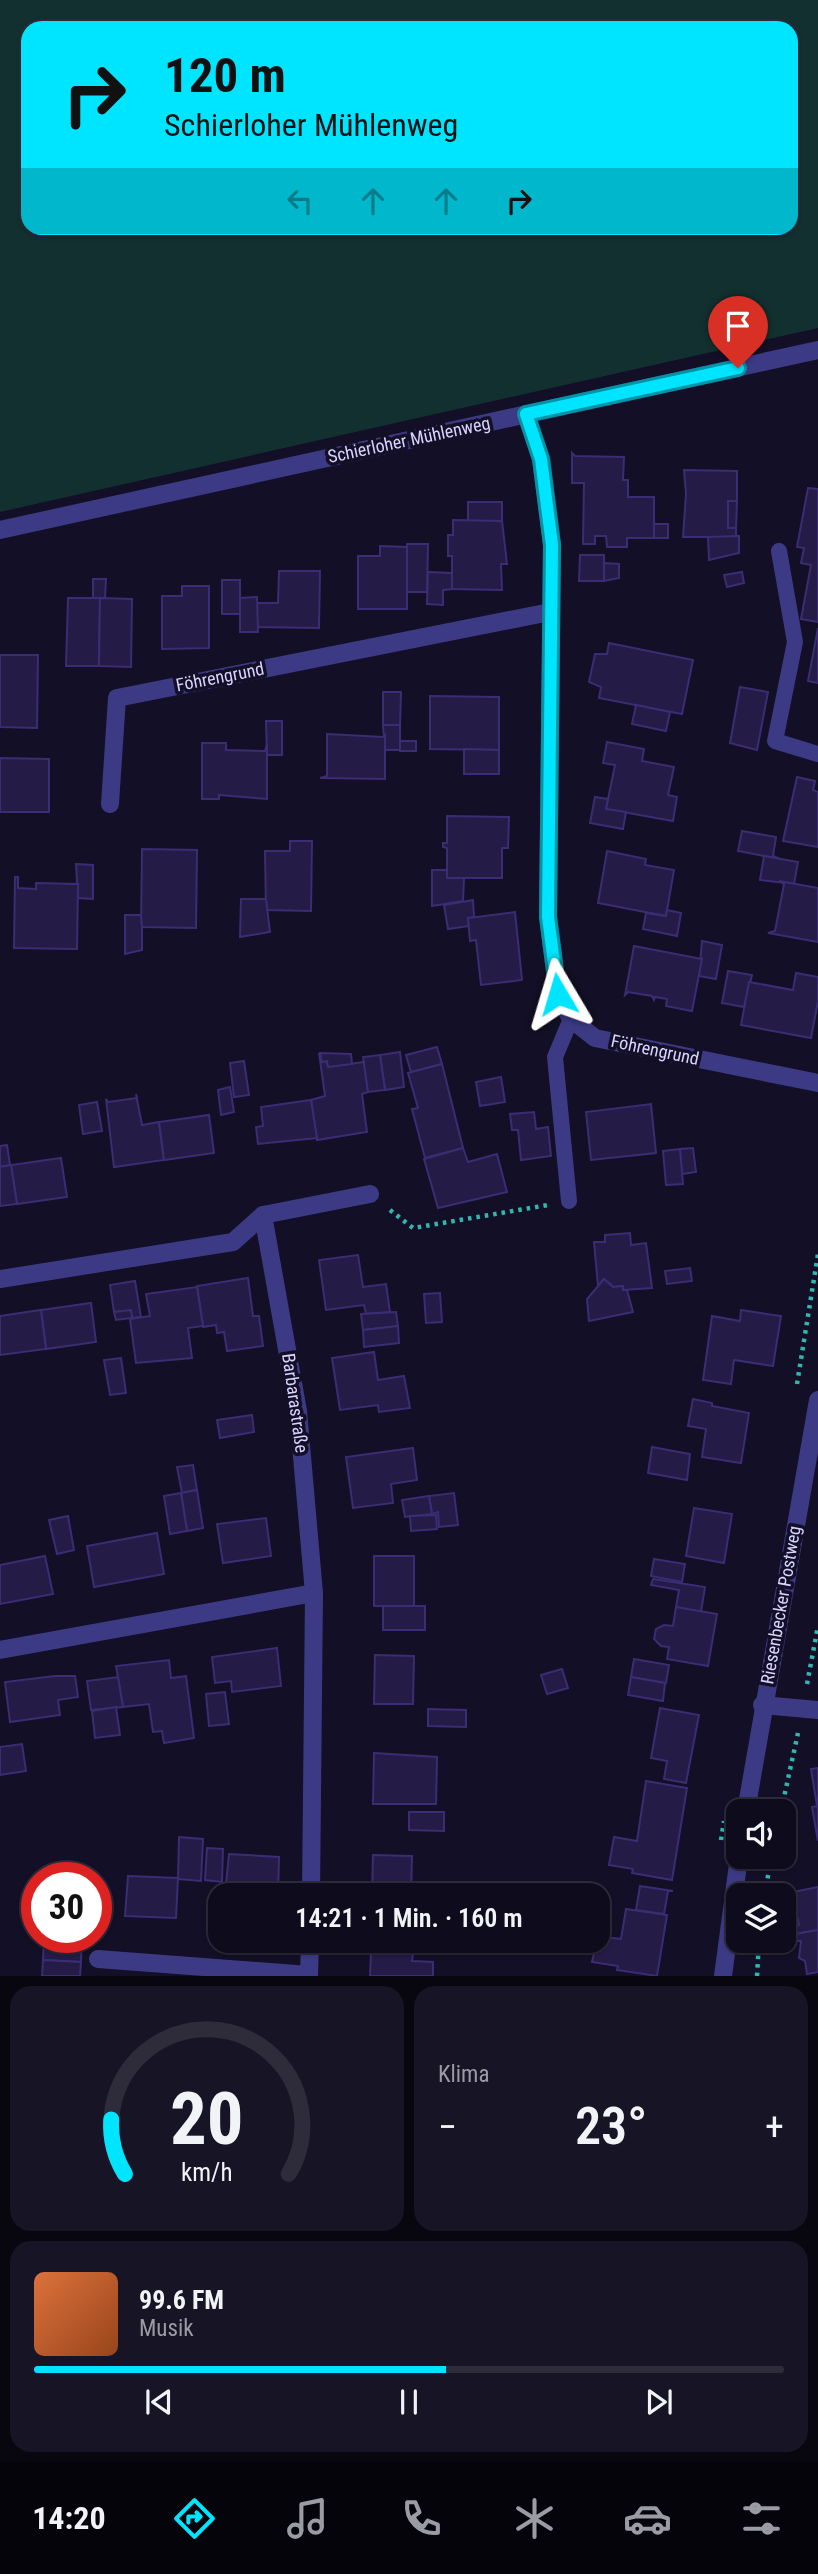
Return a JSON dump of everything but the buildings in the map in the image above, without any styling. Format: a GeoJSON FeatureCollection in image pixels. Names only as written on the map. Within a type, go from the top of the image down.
{"type":"FeatureCollection","features":[{"type":"Feature","properties":{"kind":"street","name":"Schierloher Mühlenweg"},"geometry":{"type":"LineString","coordinates":[[0,530],[818,350]]}},
{"type":"Feature","properties":{"kind":"street"},"geometry":{"type":"LineString","coordinates":[[526,414],[541,459],[552,545],[548,917],[558,994],[570,1019]]}},
{"type":"Feature","properties":{"kind":"street","name":"Föhrengrund"},"geometry":{"type":"LineString","coordinates":[[110,804],[117,698],[550,612]]}},
{"type":"Feature","properties":{"kind":"street","name":"Föhrengrund"},"geometry":{"type":"LineString","coordinates":[[570,1019],[595,1038],[818,1083]]}},
{"type":"Feature","properties":{"kind":"street"},"geometry":{"type":"LineString","coordinates":[[0,1279],[233,1242],[263,1215],[370,1194]]}},
{"type":"Feature","properties":{"kind":"street","name":"Barbarastraße"},"geometry":{"type":"LineString","coordinates":[[263,1215],[298,1411],[314,1593],[311,1883]]}},
{"type":"Feature","properties":{"kind":"street","name":"Riesenbecker Postweg"},"geometry":{"type":"LineString","coordinates":[[748,1799],[762,1704],[818,1400]]}},
{"type":"Feature","properties":{"kind":"street"},"geometry":{"type":"LineString","coordinates":[[0,1650],[314,1593]]}},
{"type":"Feature","properties":{"kind":"street"},"geometry":{"type":"LineString","coordinates":[[762,1704],[818,1710]]}},
{"type":"Feature","properties":{"kind":"street"},"geometry":{"type":"LineString","coordinates":[[723,1976],[737,1869]]}},
{"type":"Feature","properties":{"kind":"street"},"geometry":{"type":"LineString","coordinates":[[98,1959],[309,1975],[310,1953]]}},
{"type":"Feature","properties":{"kind":"lane"},"geometry":{"type":"LineString","coordinates":[[779,551],[795,642],[775,741],[818,754]]}},
{"type":"Feature","properties":{"kind":"lane"},"geometry":{"type":"LineString","coordinates":[[569,1201],[555,1057],[570,1019]]}},
{"type":"Feature","properties":{"kind":"path"},"geometry":{"type":"LineString","coordinates":[[370,1194],[413,1228],[569,1201]]}},
{"type":"Feature","properties":{"kind":"path"},"geometry":{"type":"LineString","coordinates":[[757,1976],[758,1953]]}},
{"type":"Feature","properties":{"kind":"green space"},"geometry":{"type":"Polygon","coordinates":[[[0,0],[818,0],[818,328],[0,512],[0,0]]]}},
{"type":"Feature","properties":{"kind":"route"},"geometry":{"type":"LineString","coordinates":[[558,994],[548,917],[552,545],[541,459],[526,414],[738,368]]}}]}
